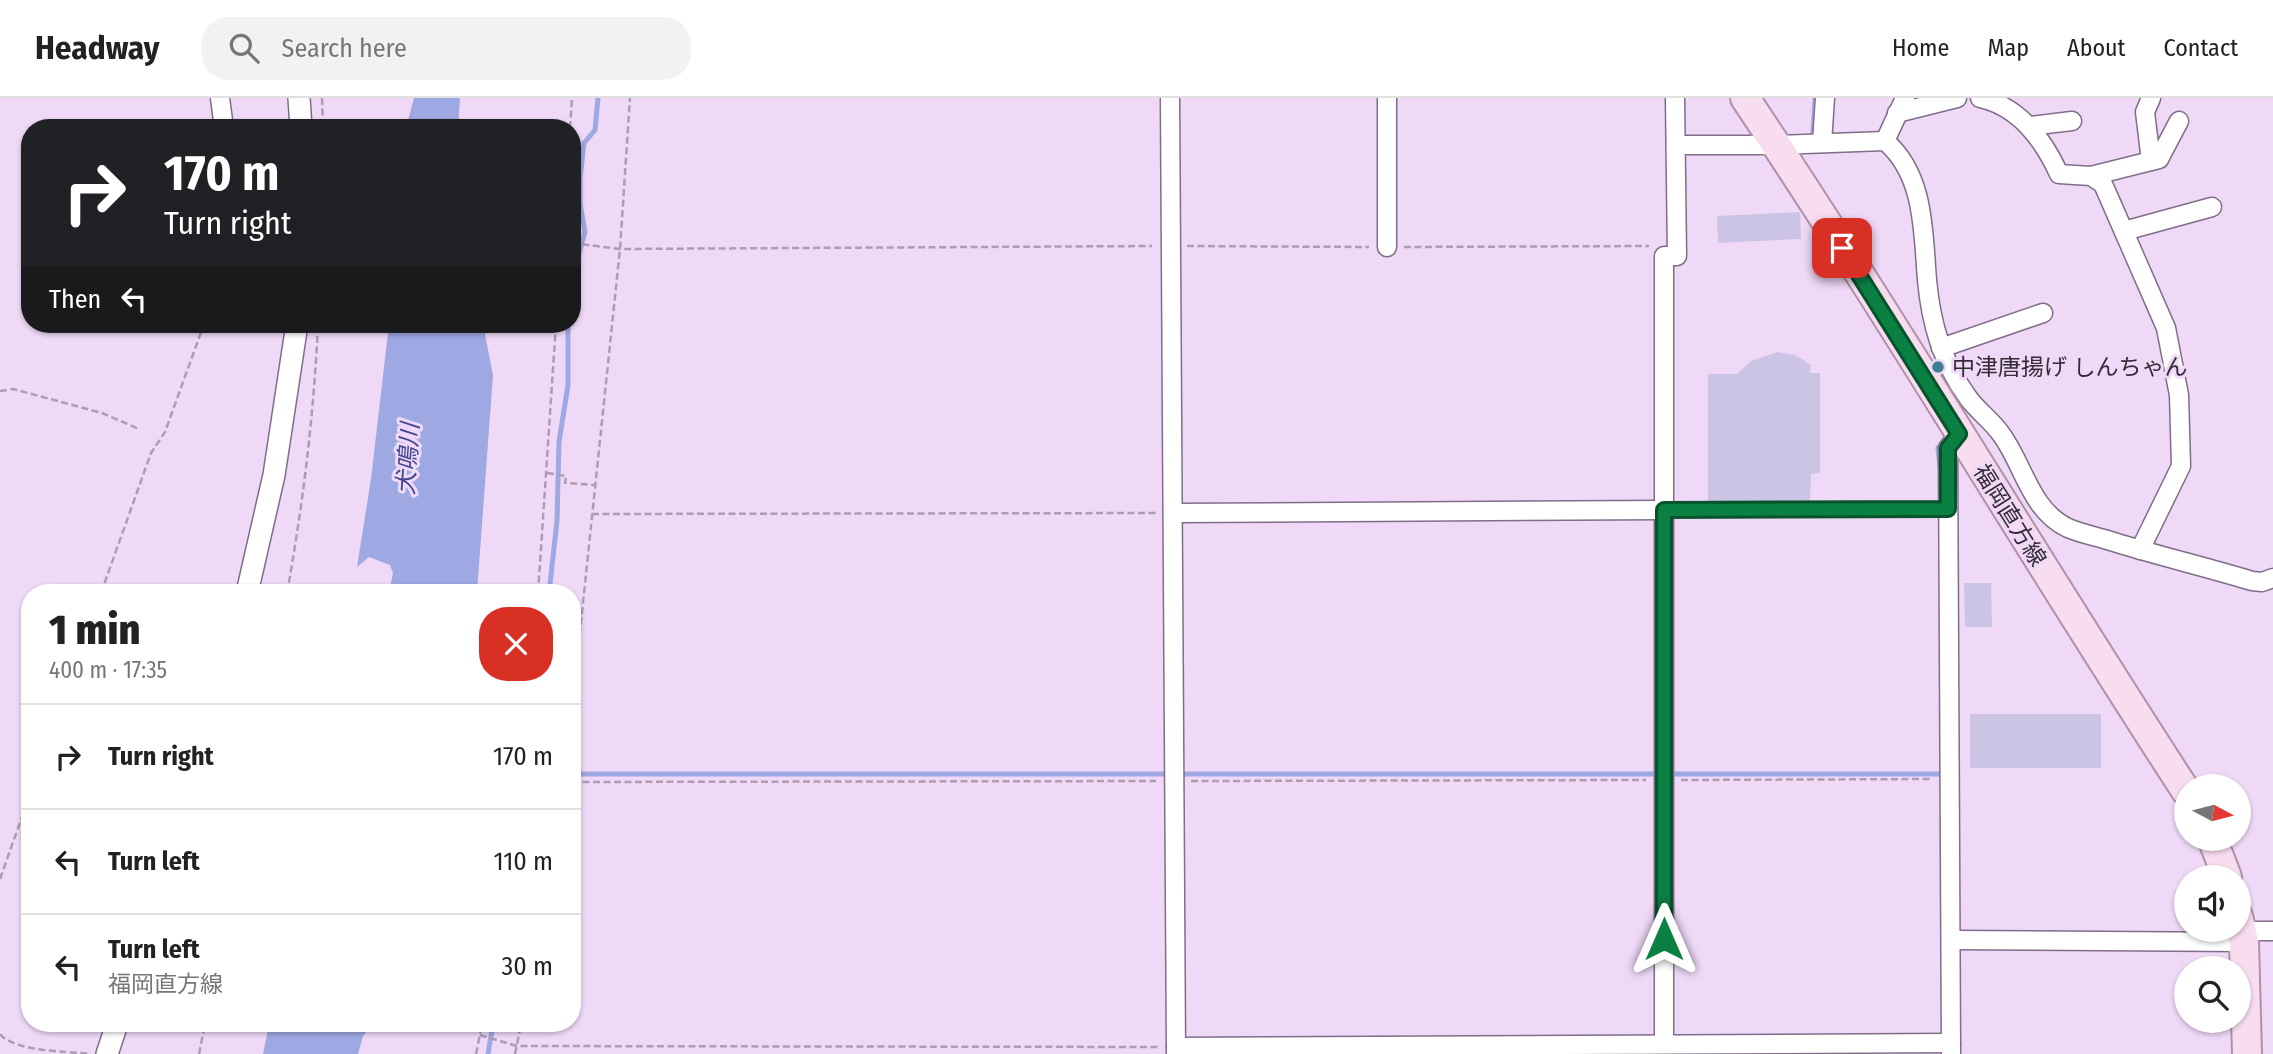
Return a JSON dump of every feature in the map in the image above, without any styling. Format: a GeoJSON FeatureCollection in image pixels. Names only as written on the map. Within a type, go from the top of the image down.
{"type":"FeatureCollection","features":[{"type":"Feature","properties":{"kind":"main road","name":"福岡直方線"},"geometry":{"type":"LineString","coordinates":[[1745,98],[2176,774]]}},
{"type":"Feature","properties":{"kind":"main road"},"geometry":{"type":"LineString","coordinates":[[2242,942],[2247,1054]]}},
{"type":"Feature","properties":{"kind":"street"},"geometry":{"type":"LineString","coordinates":[[220,98],[223,119]]}},
{"type":"Feature","properties":{"kind":"street"},"geometry":{"type":"LineString","coordinates":[[299,98],[300,119]]}},
{"type":"Feature","properties":{"kind":"street"},"geometry":{"type":"LineString","coordinates":[[1170,98],[1176,1050],[1664,1044],[1951,1049],[1948,448],[1959,434]]}},
{"type":"Feature","properties":{"kind":"street"},"geometry":{"type":"LineString","coordinates":[[1387,98],[1387,247]]}},
{"type":"Feature","properties":{"kind":"street"},"geometry":{"type":"LineString","coordinates":[[1664,1044],[1664,251],[1677,257],[1675,98]]}},
{"type":"Feature","properties":{"kind":"street"},"geometry":{"type":"LineString","coordinates":[[1822,142],[1825,98]]}},
{"type":"Feature","properties":{"kind":"street"},"geometry":{"type":"LineString","coordinates":[[1885,141],[1901,105],[1958,98]]}},
{"type":"Feature","properties":{"kind":"street"},"geometry":{"type":"LineString","coordinates":[[1980,98],[2013,112],[2030,126],[2059,174],[2091,176],[2159,159],[2179,121]]}},
{"type":"Feature","properties":{"kind":"street"},"geometry":{"type":"LineString","coordinates":[[2151,98],[2146,112],[2151,161]]}},
{"type":"Feature","properties":{"kind":"street"},"geometry":{"type":"LineString","coordinates":[[2030,126],[2071,121]]}},
{"type":"Feature","properties":{"kind":"street"},"geometry":{"type":"LineString","coordinates":[[1676,145],[1885,141],[1896,151],[1914,182],[1922,217],[1935,335],[1969,399],[2001,434],[2037,500],[2047,513],[2067,527],[2140,550],[2252,581],[2262,582],[2273,578]]}},
{"type":"Feature","properties":{"kind":"street"},"geometry":{"type":"LineString","coordinates":[[2091,176],[2103,184],[2166,328],[2179,395],[2181,466],[2140,550]]}},
{"type":"Feature","properties":{"kind":"street"},"geometry":{"type":"LineString","coordinates":[[2124,231],[2212,206]]}},
{"type":"Feature","properties":{"kind":"street"},"geometry":{"type":"LineString","coordinates":[[1941,348],[2043,313]]}},
{"type":"Feature","properties":{"kind":"street"},"geometry":{"type":"LineString","coordinates":[[249,584],[274,475],[296,333]]}},
{"type":"Feature","properties":{"kind":"street"},"geometry":{"type":"LineString","coordinates":[[1173,513],[1664,510]]}},
{"type":"Feature","properties":{"kind":"street"},"geometry":{"type":"LineString","coordinates":[[2251,930],[2273,931]]}},
{"type":"Feature","properties":{"kind":"street"},"geometry":{"type":"LineString","coordinates":[[1951,940],[2174,932]]}},
{"type":"Feature","properties":{"kind":"street"},"geometry":{"type":"LineString","coordinates":[[107,1054],[114,1032]]}},
{"type":"Feature","properties":{"kind":"lane"},"geometry":{"type":"LineString","coordinates":[[1664,510],[1948,509]]}},
{"type":"Feature","properties":{"kind":"path"},"geometry":{"type":"LineString","coordinates":[[322,98],[323,119]]}},
{"type":"Feature","properties":{"kind":"path"},"geometry":{"type":"LineString","coordinates":[[571,119],[572,98]]}},
{"type":"Feature","properties":{"kind":"path"},"geometry":{"type":"LineString","coordinates":[[581,625],[620,249],[630,98]]}},
{"type":"Feature","properties":{"kind":"path"},"geometry":{"type":"LineString","coordinates":[[581,244],[620,249],[1169,246],[1664,251]]}},
{"type":"Feature","properties":{"kind":"path"},"geometry":{"type":"LineString","coordinates":[[104,584],[151,453],[165,432],[201,333]]}},
{"type":"Feature","properties":{"kind":"path"},"geometry":{"type":"LineString","coordinates":[[289,584],[316,373],[318,333]]}},
{"type":"Feature","properties":{"kind":"path"},"geometry":{"type":"LineString","coordinates":[[539,584],[555,333]]}},
{"type":"Feature","properties":{"kind":"path"},"geometry":{"type":"LineString","coordinates":[[0,391],[13,389],[89,410],[139,429]]}},
{"type":"Feature","properties":{"kind":"path"},"geometry":{"type":"LineString","coordinates":[[546,473],[566,475],[565,482],[595,485]]}},
{"type":"Feature","properties":{"kind":"path"},"geometry":{"type":"LineString","coordinates":[[593,514],[1173,513]]}},
{"type":"Feature","properties":{"kind":"path"},"geometry":{"type":"LineString","coordinates":[[581,782],[1950,779]]}},
{"type":"Feature","properties":{"kind":"path"},"geometry":{"type":"LineString","coordinates":[[0,879],[21,820]]}},
{"type":"Feature","properties":{"kind":"path"},"geometry":{"type":"LineString","coordinates":[[199,1054],[203,1032]]}},
{"type":"Feature","properties":{"kind":"path"},"geometry":{"type":"LineString","coordinates":[[476,1054],[481,1032]]}},
{"type":"Feature","properties":{"kind":"path"},"geometry":{"type":"LineString","coordinates":[[515,1054],[520,1032]]}},
{"type":"Feature","properties":{"kind":"path"},"geometry":{"type":"LineString","coordinates":[[0,1034],[18,1046],[89,1054]]}},
{"type":"Feature","properties":{"kind":"path"},"geometry":{"type":"LineString","coordinates":[[480,1035],[517,1046],[1176,1050]]}},
{"type":"Feature","properties":{"kind":"water"},"geometry":{"type":"Polygon","coordinates":[[[414,98],[460,98],[459,119],[408,119],[414,98]]]}},
{"type":"Feature","properties":{"kind":"water","name":"犬鳴川"},"geometry":{"type":"Polygon","coordinates":[[[388,333],[485,333],[493,375],[478,584],[391,584],[393,573],[390,565],[369,557],[357,567],[371,479],[388,333]]]}},
{"type":"Feature","properties":{"kind":"water"},"geometry":{"type":"Polygon","coordinates":[[[267,1032],[366,1032],[358,1054],[263,1054],[267,1032]]]}},
{"type":"Feature","properties":{"kind":"building"},"geometry":{"type":"Polygon","coordinates":[[[1800,212],[1801,239],[1718,243],[1717,216],[1800,212]]]}},
{"type":"Feature","properties":{"kind":"building"},"geometry":{"type":"Polygon","coordinates":[[[1777,352],[1795,355],[1811,365],[1810,373],[1820,373],[1820,473],[1811,474],[1810,502],[1708,502],[1708,374],[1737,374],[1751,361],[1777,352]]]}},
{"type":"Feature","properties":{"kind":"building"},"geometry":{"type":"Polygon","coordinates":[[[1964,583],[1991,583],[1992,627],[1965,627],[1964,583]]]}},
{"type":"Feature","properties":{"kind":"building"},"geometry":{"type":"Polygon","coordinates":[[[1970,714],[2101,714],[2101,768],[1970,768],[1970,714]]]}},
{"type":"Feature","properties":{"kind":"waterway"},"geometry":{"type":"LineString","coordinates":[[581,169],[584,143],[595,130],[598,98]]}},
{"type":"Feature","properties":{"kind":"waterway"},"geometry":{"type":"LineString","coordinates":[[1813,134],[1815,98]]}},
{"type":"Feature","properties":{"kind":"waterway"},"geometry":{"type":"LineString","coordinates":[[581,210],[585,232],[581,246]]}},
{"type":"Feature","properties":{"kind":"waterway"},"geometry":{"type":"LineString","coordinates":[[550,584],[557,521],[559,442],[568,385],[568,333]]}},
{"type":"Feature","properties":{"kind":"waterway"},"geometry":{"type":"LineString","coordinates":[[1938,448],[1940,466]]}},
{"type":"Feature","properties":{"kind":"waterway"},"geometry":{"type":"LineString","coordinates":[[581,774],[1947,774]]}},
{"type":"Feature","properties":{"kind":"waterway"},"geometry":{"type":"LineString","coordinates":[[488,1054],[492,1032]]}},
{"type":"Feature","properties":{"kind":"place","name":"中津唐揚げ しんちゃん"},"geometry":{"type":"Point","coordinates":[1938,367]}},
{"type":"Feature","properties":{"kind":"route"},"geometry":{"type":"LineString","coordinates":[[1664,939],[1664,510],[1948,509],[1948,448],[1959,434],[1842,248]]}}]}
